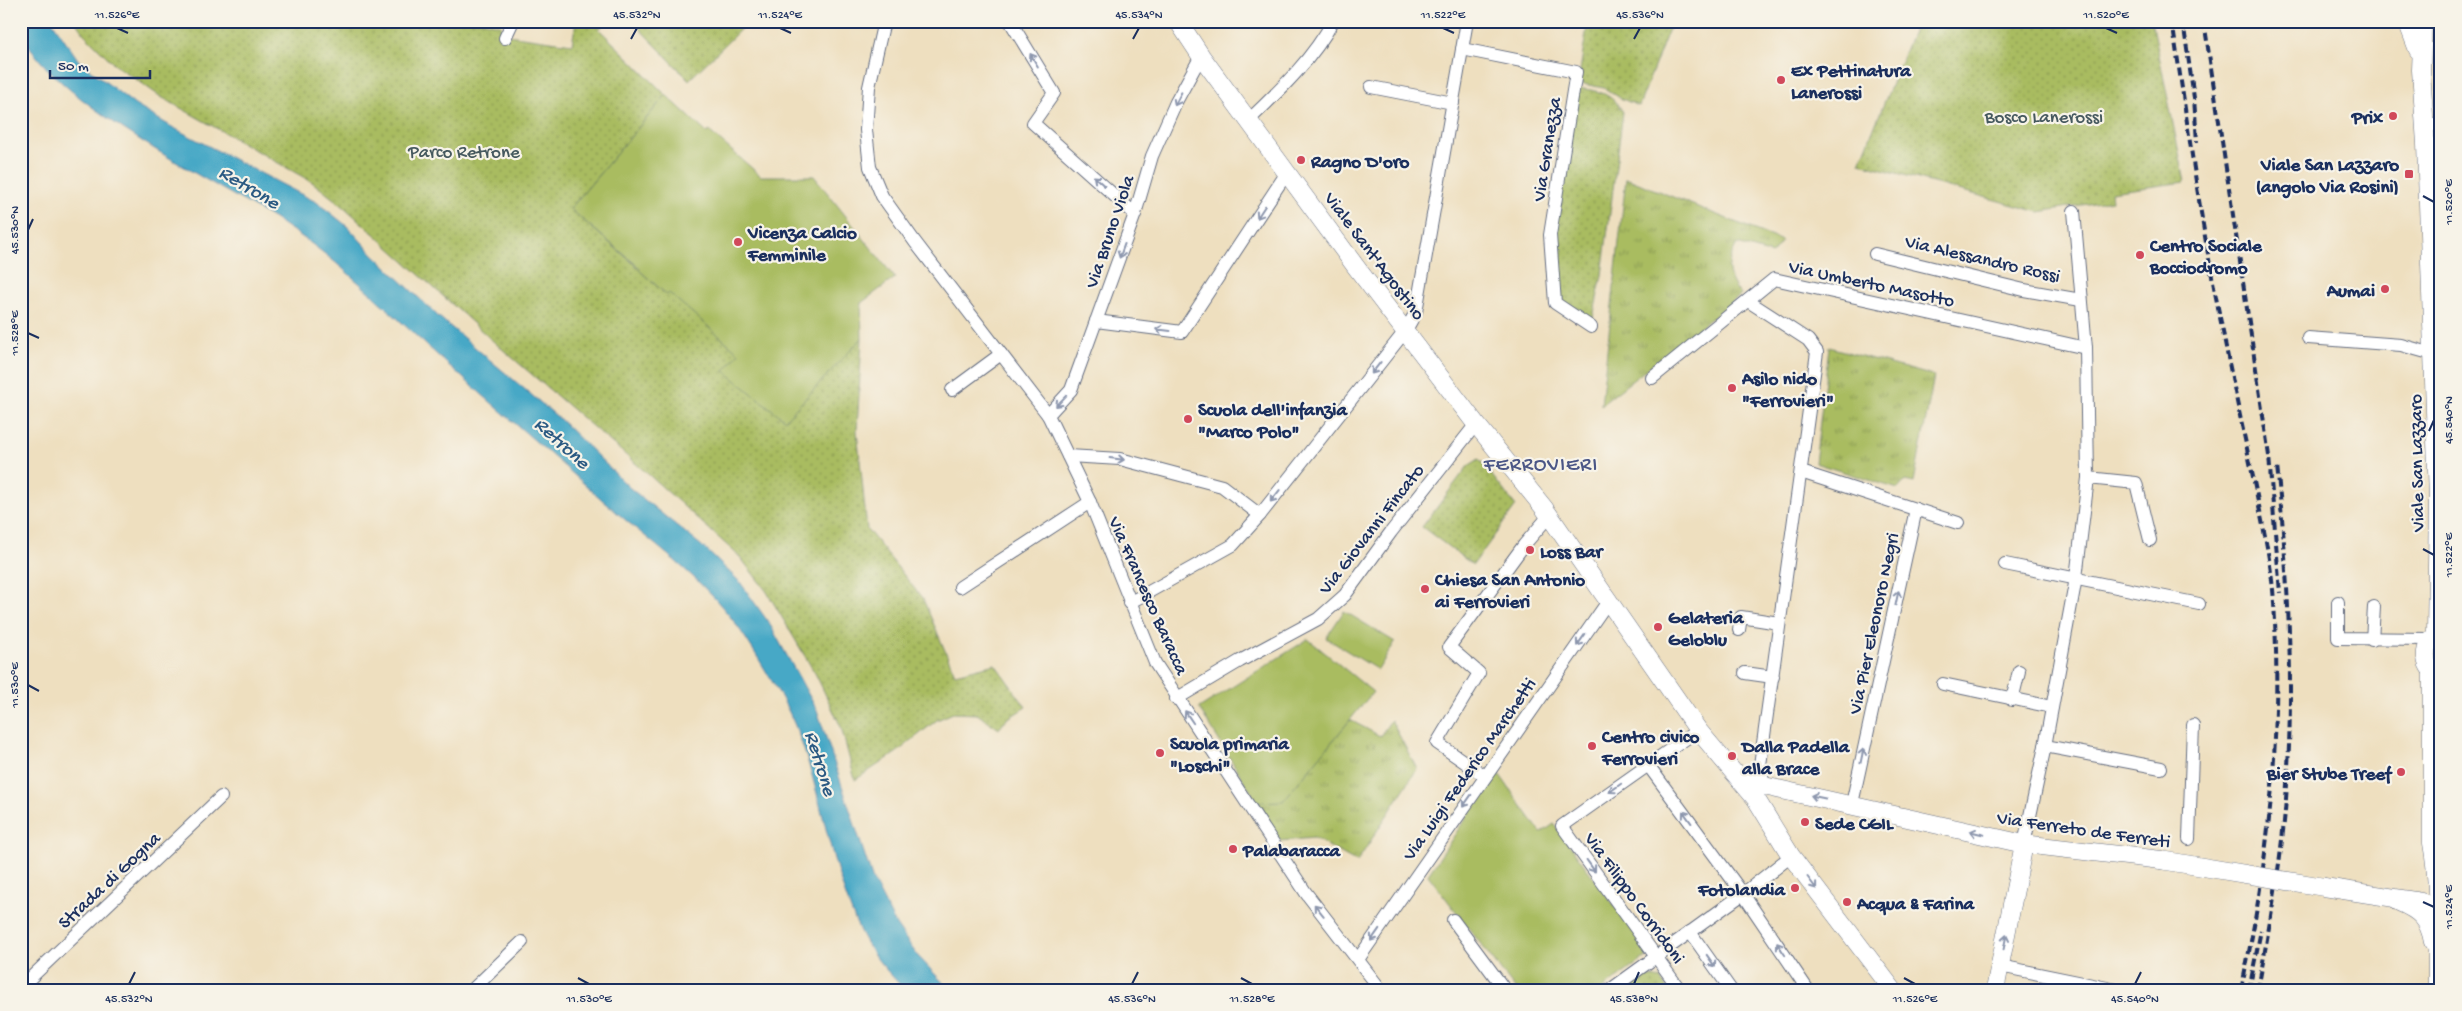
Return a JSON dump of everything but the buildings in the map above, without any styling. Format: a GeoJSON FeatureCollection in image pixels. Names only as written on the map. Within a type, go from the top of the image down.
{"type":"FeatureCollection","features":[{"type":"Feature","properties":{"kind":"main road","name":"Viale San Lazzaro"},"geometry":{"type":"LineString","coordinates":[[2407,21],[2421,58],[2433,125],[2433,354],[2438,385],[2439,498],[2436,635],[2425,652],[2425,658],[2436,673],[2432,843]]}},
{"type":"Feature","properties":{"kind":"main road","name":"Viale San Lazzaro"},"geometry":{"type":"LineString","coordinates":[[2421,58],[2423,21]]}},
{"type":"Feature","properties":{"kind":"main road","name":"Viale Sant'Agostino"},"geometry":{"type":"LineString","coordinates":[[1181,22],[1201,56],[1248,121],[1288,171],[1356,267],[1546,512],[1698,730],[1735,773]]}},
{"type":"Feature","properties":{"kind":"main road","name":"Viale San Lazzaro"},"geometry":{"type":"LineString","coordinates":[[2437,572],[2441,590]]}},
{"type":"Feature","properties":{"kind":"main road","name":"Via Ferreto de Ferreti"},"geometry":{"type":"LineString","coordinates":[[1735,773],[1760,793],[1852,804],[2024,844],[2161,860],[2421,902],[2440,909]]}},
{"type":"Feature","properties":{"kind":"main road"},"geometry":{"type":"LineString","coordinates":[[1760,793],[1791,856],[1893,990]]}},
{"type":"Feature","properties":{"kind":"main road","name":"Via Ferreto de Ferreti"},"geometry":{"type":"LineString","coordinates":[[2392,897],[2417,896],[2426,889],[2432,843]]}},
{"type":"Feature","properties":{"kind":"main road"},"geometry":{"type":"LineString","coordinates":[[2432,843],[2437,870],[2440,909],[2436,954],[2436,990]]}},
{"type":"Feature","properties":{"kind":"main road","name":"Via Alessandro Rossi"},"geometry":{"type":"LineString","coordinates":[[1995,990],[2024,844]]}},
{"type":"Feature","properties":{"kind":"main road"},"geometry":{"type":"LineString","coordinates":[[2392,897],[2424,917],[2430,926],[2436,954]]}},
{"type":"Feature","properties":{"kind":"street"},"geometry":{"type":"LineString","coordinates":[[504,38],[513,21]]}},
{"type":"Feature","properties":{"kind":"street","name":"Via Francesco Baracca"},"geometry":{"type":"LineString","coordinates":[[884,21],[869,87],[866,130],[870,167],[888,204],[1048,414],[1090,502],[1129,603],[1155,663],[1176,699],[1306,893],[1359,958],[1381,990]]}},
{"type":"Feature","properties":{"kind":"street"},"geometry":{"type":"LineString","coordinates":[[1010,21],[1054,93],[1033,123],[1135,214]]}},
{"type":"Feature","properties":{"kind":"street"},"geometry":{"type":"LineString","coordinates":[[1248,121],[1284,85],[1325,36],[1333,21]]}},
{"type":"Feature","properties":{"kind":"street"},"geometry":{"type":"LineString","coordinates":[[1129,603],[1233,545],[1260,515],[1406,330],[1416,312],[1467,21]]}},
{"type":"Feature","properties":{"kind":"street","name":"Via Granezza"},"geometry":{"type":"LineString","coordinates":[[1462,48],[1576,72],[1550,235],[1555,303],[1591,327]]}},
{"type":"Feature","properties":{"kind":"street","name":"Via Bruno Viola"},"geometry":{"type":"LineString","coordinates":[[1048,414],[1071,390],[1135,214],[1152,156],[1176,102],[1201,56]]}},
{"type":"Feature","properties":{"kind":"street"},"geometry":{"type":"LineString","coordinates":[[1371,87],[1453,103]]}},
{"type":"Feature","properties":{"kind":"street"},"geometry":{"type":"LineString","coordinates":[[1096,321],[1182,332],[1288,171]]}},
{"type":"Feature","properties":{"kind":"street","name":"Via Alessandro Rossi"},"geometry":{"type":"LineString","coordinates":[[2024,844],[2045,746],[2076,578],[2088,478],[2086,348],[2074,211]]}},
{"type":"Feature","properties":{"kind":"street","name":"Via Alessandro Rossi"},"geometry":{"type":"LineString","coordinates":[[1875,254],[2024,290],[2081,300]]}},
{"type":"Feature","properties":{"kind":"street","name":"Via Umberto Masotto"},"geometry":{"type":"LineString","coordinates":[[1652,378],[1774,279],[2086,348]]}},
{"type":"Feature","properties":{"kind":"street"},"geometry":{"type":"LineString","coordinates":[[1748,301],[1808,340],[1817,352],[1760,765],[1760,793]]}},
{"type":"Feature","properties":{"kind":"street"},"geometry":{"type":"LineString","coordinates":[[2308,338],[2401,345],[2433,354]]}},
{"type":"Feature","properties":{"kind":"street"},"geometry":{"type":"LineString","coordinates":[[952,390],[1001,354]]}},
{"type":"Feature","properties":{"kind":"street","name":"Via Giovanni Fincato"},"geometry":{"type":"LineString","coordinates":[[1176,699],[1240,661],[1318,619],[1338,601],[1476,424]]}},
{"type":"Feature","properties":{"kind":"street"},"geometry":{"type":"LineString","coordinates":[[1068,456],[1120,459],[1222,486],[1260,515]]}},
{"type":"Feature","properties":{"kind":"street"},"geometry":{"type":"LineString","coordinates":[[1801,472],[1958,523]]}},
{"type":"Feature","properties":{"kind":"street"},"geometry":{"type":"LineString","coordinates":[[2088,478],[2136,483],[2150,540]]}},
{"type":"Feature","properties":{"kind":"street"},"geometry":{"type":"LineString","coordinates":[[960,587],[1090,502]]}},
{"type":"Feature","properties":{"kind":"street","name":"Via Pier Eleonoro Negri"},"geometry":{"type":"LineString","coordinates":[[1852,804],[1916,509]]}},
{"type":"Feature","properties":{"kind":"street"},"geometry":{"type":"LineString","coordinates":[[1485,776],[1438,743],[1479,673],[1449,646],[1524,545],[1546,512]]}},
{"type":"Feature","properties":{"kind":"street"},"geometry":{"type":"LineString","coordinates":[[2005,564],[2199,604]]}},
{"type":"Feature","properties":{"kind":"street","name":"Via Luigi Federico Marchetti"},"geometry":{"type":"LineString","coordinates":[[1359,958],[1609,600]]}},
{"type":"Feature","properties":{"kind":"street"},"geometry":{"type":"LineString","coordinates":[[2338,602],[2338,638],[2372,640],[2436,635]]}},
{"type":"Feature","properties":{"kind":"street"},"geometry":{"type":"LineString","coordinates":[[2372,640],[2374,607]]}},
{"type":"Feature","properties":{"kind":"street"},"geometry":{"type":"LineString","coordinates":[[1739,630],[1741,617],[1779,623]]}},
{"type":"Feature","properties":{"kind":"street"},"geometry":{"type":"LineString","coordinates":[[2012,700],[2019,671]]}},
{"type":"Feature","properties":{"kind":"street"},"geometry":{"type":"LineString","coordinates":[[1746,673],[1773,677]]}},
{"type":"Feature","properties":{"kind":"street"},"geometry":{"type":"LineString","coordinates":[[1943,684],[2052,707]]}},
{"type":"Feature","properties":{"kind":"street"},"geometry":{"type":"LineString","coordinates":[[2190,839],[2193,725]]}},
{"type":"Feature","properties":{"kind":"street"},"geometry":{"type":"LineString","coordinates":[[1698,730],[1648,765],[1743,894],[1808,990]]}},
{"type":"Feature","properties":{"kind":"street"},"geometry":{"type":"LineString","coordinates":[[2045,746],[2161,768]]}},
{"type":"Feature","properties":{"kind":"street","name":"Via Filippo Corridoni"},"geometry":{"type":"LineString","coordinates":[[1648,765],[1562,826],[1680,990]]}},
{"type":"Feature","properties":{"kind":"street","name":"Strada di Gogna"},"geometry":{"type":"LineString","coordinates":[[21,987],[221,797]]}},
{"type":"Feature","properties":{"kind":"street"},"geometry":{"type":"LineString","coordinates":[[1610,990],[1743,894],[1791,856]]}},
{"type":"Feature","properties":{"kind":"street"},"geometry":{"type":"LineString","coordinates":[[1453,920],[1505,990]]}},
{"type":"Feature","properties":{"kind":"street"},"geometry":{"type":"LineString","coordinates":[[1690,932],[1731,990]]}},
{"type":"Feature","properties":{"kind":"street"},"geometry":{"type":"LineString","coordinates":[[472,990],[522,942]]}},
{"type":"Feature","properties":{"kind":"street"},"geometry":{"type":"LineString","coordinates":[[2000,966],[2117,990]]}},
{"type":"Feature","properties":{"kind":"green space","name":"Parco Retrone"},"geometry":{"type":"Polygon","coordinates":[[[75,21],[481,21],[501,25],[501,34],[572,44],[576,21],[608,21],[599,29],[666,95],[570,209],[640,269],[667,295],[669,292],[739,353],[725,371],[862,338],[857,431],[867,529],[923,599],[955,674],[995,664],[1026,707],[1007,719],[999,729],[977,714],[953,713],[937,720],[896,753],[855,780],[841,727],[816,675],[767,592],[740,557],[649,475],[494,342],[344,207],[312,182],[161,97],[114,64],[83,33],[75,21]]]}},
{"type":"Feature","properties":{"kind":"green space"},"geometry":{"type":"Polygon","coordinates":[[[632,21],[749,21],[689,80],[632,21]]]}},
{"type":"Feature","properties":{"kind":"green space"},"geometry":{"type":"Polygon","coordinates":[[[1588,21],[1672,21],[1639,106],[1622,99],[1604,88],[1578,83],[1588,21]]]}},
{"type":"Feature","properties":{"kind":"green space","name":"Bosco Lanerossi"},"geometry":{"type":"Polygon","coordinates":[[[1917,21],[2152,21],[2185,182],[2111,192],[2112,200],[2039,212],[1860,163],[1917,21]]]}},
{"type":"Feature","properties":{"kind":"green space"},"geometry":{"type":"Polygon","coordinates":[[[1573,88],[1602,93],[1613,100],[1623,112],[1602,275],[1591,327],[1555,303],[1550,235],[1573,88]]]}},
{"type":"Feature","properties":{"kind":"green space","name":"Vicenza Calcio Femminile"},"geometry":{"type":"Polygon","coordinates":[[[666,95],[707,133],[709,131],[761,176],[814,176],[895,278],[861,303],[862,338],[785,420],[724,371],[739,353],[669,293],[667,295],[639,270],[640,268],[570,209],[666,95]]]}},
{"type":"Feature","properties":{"kind":"green space"},"geometry":{"type":"Polygon","coordinates":[[[1626,178],[1782,241],[1772,254],[1737,244],[1730,258],[1729,270],[1732,282],[1741,295],[1601,405],[1626,178]]]}},
{"type":"Feature","properties":{"kind":"green space"},"geometry":{"type":"Polygon","coordinates":[[[1829,347],[1934,376],[1914,483],[1905,481],[1898,489],[1815,463],[1829,347]]]}},
{"type":"Feature","properties":{"kind":"green space"},"geometry":{"type":"Polygon","coordinates":[[[1479,459],[1516,506],[1473,565],[1422,527],[1468,466],[1479,459]]]}},
{"type":"Feature","properties":{"kind":"green space"},"geometry":{"type":"Polygon","coordinates":[[[1344,611],[1395,642],[1378,670],[1326,638],[1344,611]]]}},
{"type":"Feature","properties":{"kind":"green space"},"geometry":{"type":"Polygon","coordinates":[[[1308,639],[1373,692],[1283,801],[1257,802],[1199,708],[1308,639]]]}},
{"type":"Feature","properties":{"kind":"green space"},"geometry":{"type":"Polygon","coordinates":[[[1350,720],[1380,736],[1391,720],[1417,769],[1357,862],[1314,838],[1280,841],[1257,802],[1283,800],[1350,720]]]}},
{"type":"Feature","properties":{"kind":"green space"},"geometry":{"type":"Polygon","coordinates":[[[1497,771],[1541,833],[1554,824],[1650,954],[1601,990],[1516,990],[1428,875],[1497,771]]]}},
{"type":"Feature","properties":{"kind":"green space"},"geometry":{"type":"Polygon","coordinates":[[[1645,975],[1660,979],[1668,990],[1624,990],[1645,975]]]}},
{"type":"Feature","properties":{"kind":"water","name":"Retrone"},"geometry":{"type":"Polygon","coordinates":[[[21,21],[52,21],[79,61],[135,105],[172,127],[318,203],[347,226],[373,254],[439,317],[560,419],[630,488],[702,546],[740,582],[769,623],[817,710],[873,880],[896,925],[917,955],[950,990],[905,990],[882,965],[866,943],[854,918],[838,873],[809,764],[789,712],[747,640],[715,598],[495,406],[336,263],[284,225],[177,163],[90,106],[55,76],[30,48],[21,21]]]}},
{"type":"Feature","properties":{"kind":"railway"},"geometry":{"type":"LineString","coordinates":[[2172,21],[2209,259],[2265,536],[2274,603],[2276,700],[2271,798],[2259,895],[2241,990]]}},
{"type":"Feature","properties":{"kind":"railway"},"geometry":{"type":"LineString","coordinates":[[2183,21],[2194,98],[2197,142]]}},
{"type":"Feature","properties":{"kind":"railway"},"geometry":{"type":"LineString","coordinates":[[2204,21],[2269,456],[2280,593]]}},
{"type":"Feature","properties":{"kind":"railway"},"geometry":{"type":"LineString","coordinates":[[2258,990],[2279,862],[2285,810],[2289,744],[2289,625],[2277,466]]}},
{"type":"Feature","properties":{"kind":"railway"},"geometry":{"type":"LineString","coordinates":[[2249,990],[2261,930]]}},
{"type":"Feature","properties":{"kind":"place","name":"Ex Pettinatura Lanerossi"},"geometry":{"type":"Point","coordinates":[1781,80]}},
{"type":"Feature","properties":{"kind":"place","name":"Prix"},"geometry":{"type":"Point","coordinates":[2393,116]}},
{"type":"Feature","properties":{"kind":"place","name":"Ragno D'oro"},"geometry":{"type":"Point","coordinates":[1301,160]}},
{"type":"Feature","properties":{"kind":"place","name":"Viale San Lazzaro (angolo Via Rosini)"},"geometry":{"type":"Point","coordinates":[2409,174]}},
{"type":"Feature","properties":{"kind":"place","name":"Vicenza Calcio Femminile"},"geometry":{"type":"Point","coordinates":[738,242]}},
{"type":"Feature","properties":{"kind":"place","name":"Centro Sociale Bocciodromo"},"geometry":{"type":"Point","coordinates":[2140,255]}},
{"type":"Feature","properties":{"kind":"place","name":"Aumai"},"geometry":{"type":"Point","coordinates":[2385,289]}},
{"type":"Feature","properties":{"kind":"place","name":"Asilo nido \"Ferrovieri\""},"geometry":{"type":"Point","coordinates":[1732,388]}},
{"type":"Feature","properties":{"kind":"place","name":"Scuola dell'infanzia \"Marco Polo\""},"geometry":{"type":"Point","coordinates":[1188,419]}},
{"type":"Feature","properties":{"kind":"place","name":"Loss Bar"},"geometry":{"type":"Point","coordinates":[1530,550]}},
{"type":"Feature","properties":{"kind":"place","name":"Chiesa San Antonio ai Ferrovieri"},"geometry":{"type":"Point","coordinates":[1425,589]}},
{"type":"Feature","properties":{"kind":"place","name":"Gelateria Geloblu"},"geometry":{"type":"Point","coordinates":[1658,627]}},
{"type":"Feature","properties":{"kind":"place","name":"Centro civico Ferrovieri"},"geometry":{"type":"Point","coordinates":[1592,746]}},
{"type":"Feature","properties":{"kind":"place","name":"Scuola primaria \"Loschi\""},"geometry":{"type":"Point","coordinates":[1160,753]}},
{"type":"Feature","properties":{"kind":"place","name":"Dalla Padella alla Brace"},"geometry":{"type":"Point","coordinates":[1732,756]}},
{"type":"Feature","properties":{"kind":"place","name":"Bier Stube Treef"},"geometry":{"type":"Point","coordinates":[2401,772]}},
{"type":"Feature","properties":{"kind":"place","name":"Sede CGIL"},"geometry":{"type":"Point","coordinates":[1805,822]}},
{"type":"Feature","properties":{"kind":"place","name":"Palabaracca"},"geometry":{"type":"Point","coordinates":[1233,849]}},
{"type":"Feature","properties":{"kind":"place","name":"Fotolandia"},"geometry":{"type":"Point","coordinates":[1795,888]}},
{"type":"Feature","properties":{"kind":"place","name":"Acqua & Farina"},"geometry":{"type":"Point","coordinates":[1847,902]}},
{"type":"Feature","properties":{"kind":"district","name":"FERROVIERI"},"geometry":{"type":"Point","coordinates":[1541,463]}}]}
